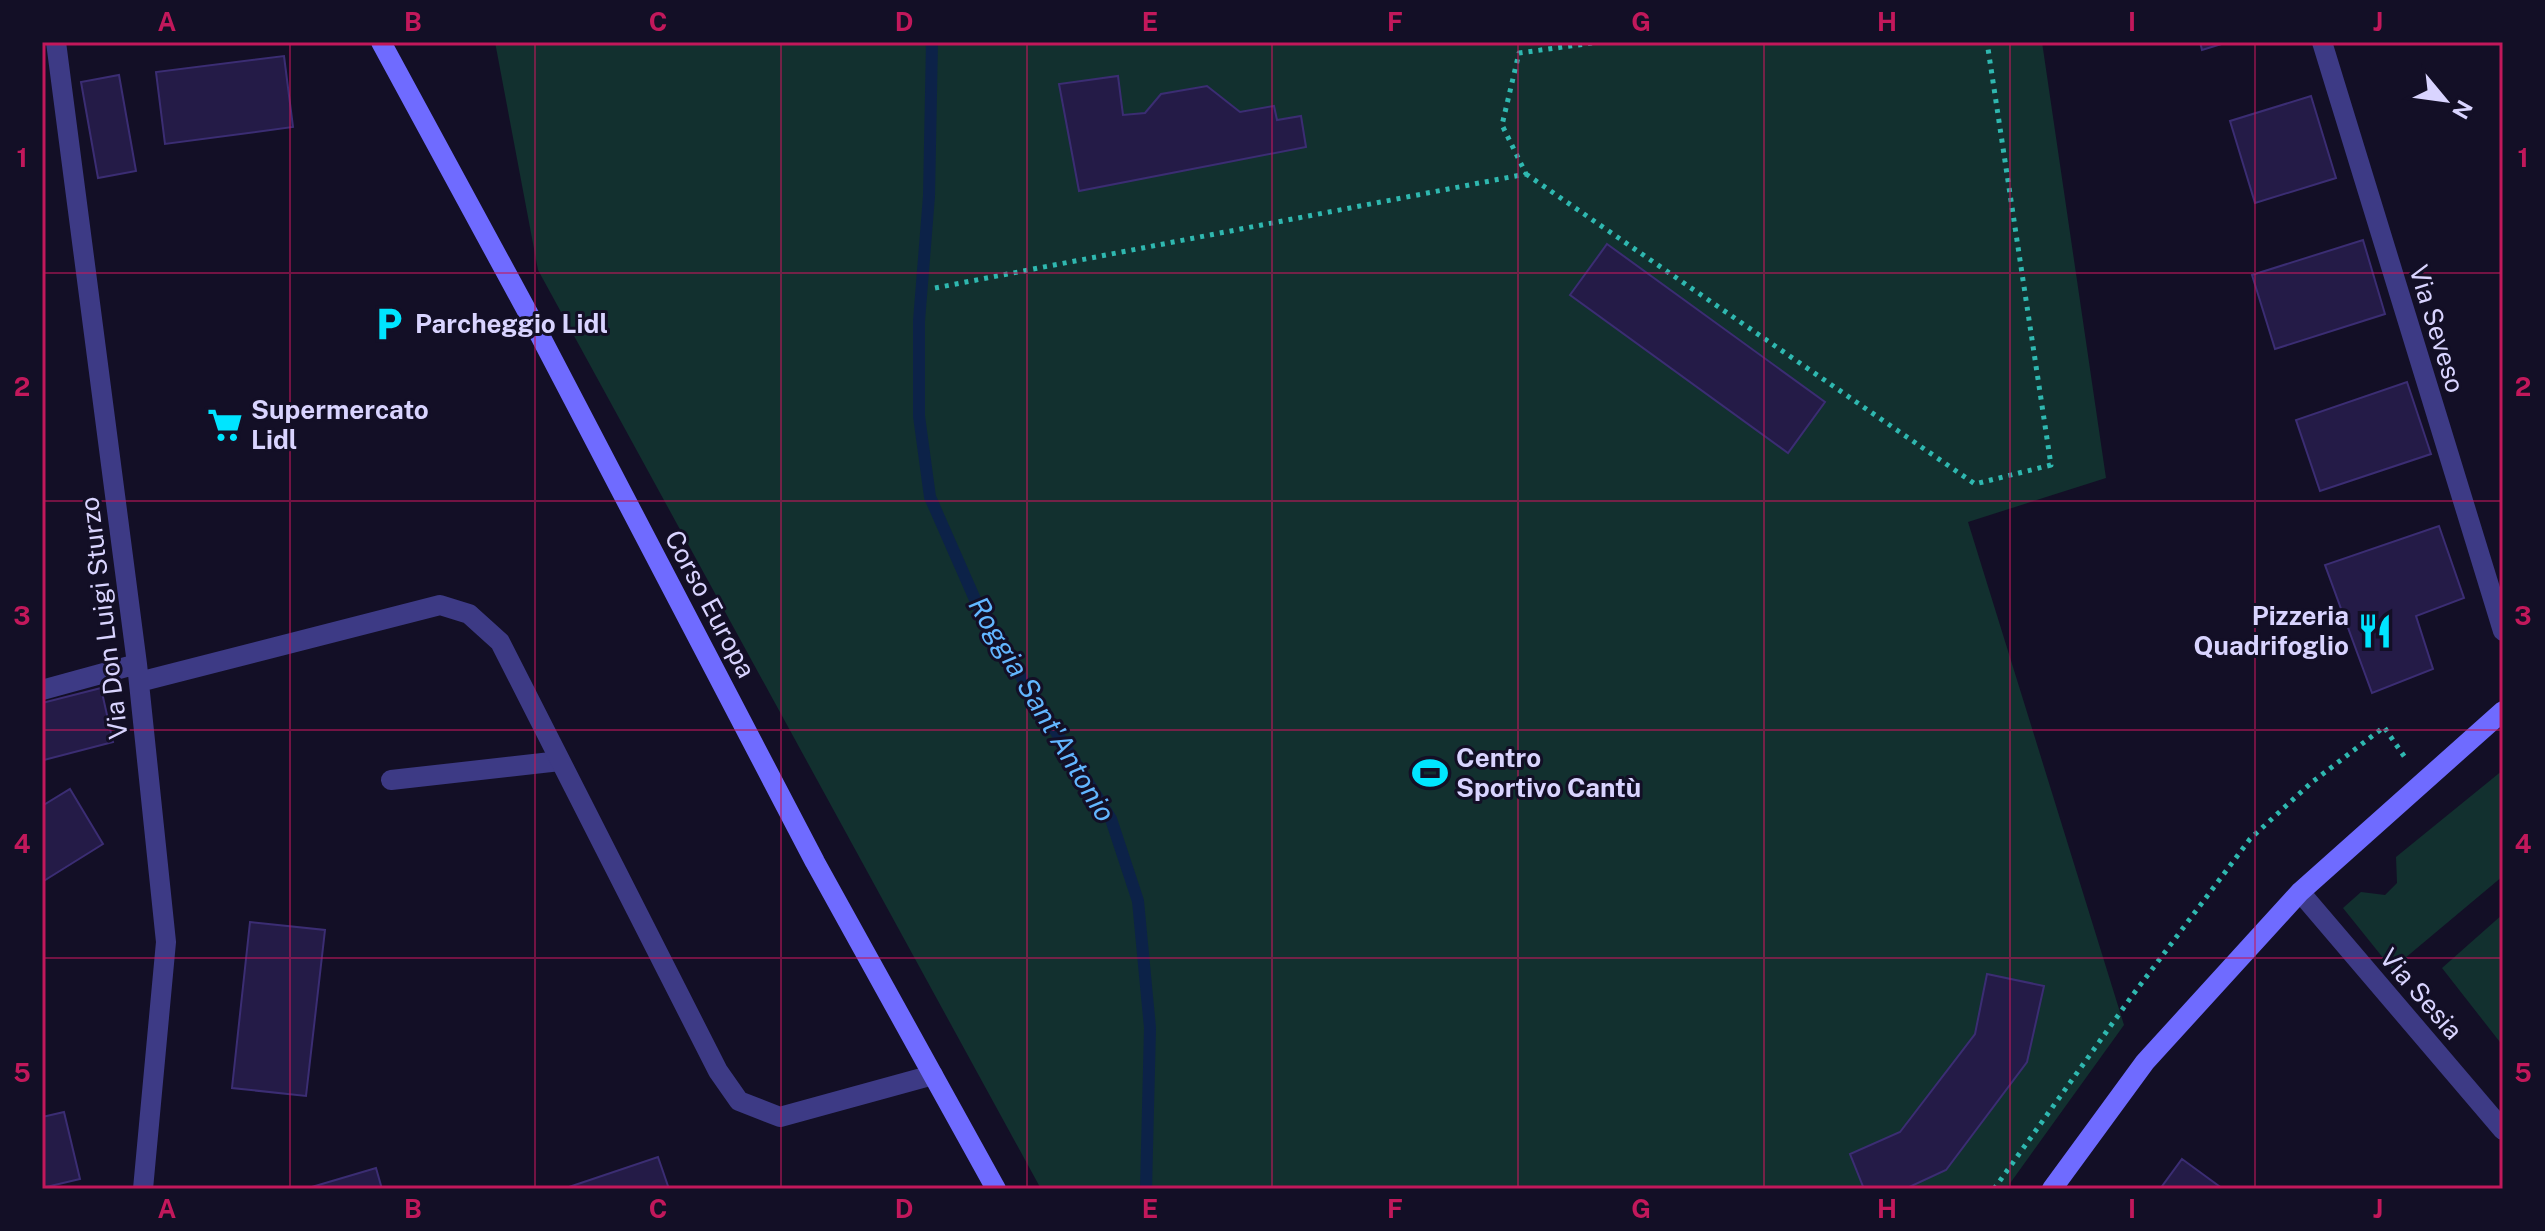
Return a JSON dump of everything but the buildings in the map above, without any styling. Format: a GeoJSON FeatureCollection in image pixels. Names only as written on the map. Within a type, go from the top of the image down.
{"type":"FeatureCollection","features":[{"type":"Feature","properties":{"kind":"main road","name":"Corso Europa"},"geometry":{"type":"LineString","coordinates":[[381,42],[534,324],[815,862],[996,1189]]}},
{"type":"Feature","properties":{"kind":"main road"},"geometry":{"type":"LineString","coordinates":[[2052,1189],[2145,1062],[2300,892],[2503,711]]}},
{"type":"Feature","properties":{"kind":"street","name":"Via Don Luigi Sturzo"},"geometry":{"type":"LineString","coordinates":[[56,42],[138,673],[166,942],[143,1189]]}},
{"type":"Feature","properties":{"kind":"street","name":"Via Seveso"},"geometry":{"type":"LineString","coordinates":[[2322,42],[2503,631]]}},
{"type":"Feature","properties":{"kind":"street"},"geometry":{"type":"LineString","coordinates":[[42,690],[138,673],[440,605],[469,614],[500,642],[718,1071],[739,1101],[780,1117],[933,1075]]}},
{"type":"Feature","properties":{"kind":"street"},"geometry":{"type":"LineString","coordinates":[[391,780],[560,761]]}},
{"type":"Feature","properties":{"kind":"street","name":"Via Sesia"},"geometry":{"type":"LineString","coordinates":[[2300,892],[2503,1130]]}},
{"type":"Feature","properties":{"kind":"path"},"geometry":{"type":"LineString","coordinates":[[1600,42],[1519,53],[1502,125],[1526,174],[1975,484],[2051,465],[1987,42]]}},
{"type":"Feature","properties":{"kind":"path"},"geometry":{"type":"LineString","coordinates":[[935,288],[1526,174]]}},
{"type":"Feature","properties":{"kind":"path"},"geometry":{"type":"LineString","coordinates":[[1994,1189],[2132,996],[2250,839],[2311,783],[2384,727],[2423,782]]}},
{"type":"Feature","properties":{"kind":"green space","name":"Centro Sportivo Cantù"},"geometry":{"type":"Polygon","coordinates":[[[495,42],[2042,42],[2106,478],[1968,522],[2124,1025],[2006,1189],[1041,1189],[538,270],[495,42]]]}},
{"type":"Feature","properties":{"kind":"green space"},"geometry":{"type":"Polygon","coordinates":[[[2503,770],[2503,876],[2392,969],[2343,908],[2361,892],[2385,895],[2397,883],[2396,857],[2503,770]]]}},
{"type":"Feature","properties":{"kind":"green space"},"geometry":{"type":"Polygon","coordinates":[[[2503,914],[2503,1046],[2442,968],[2503,914]]]}},
{"type":"Feature","properties":{"kind":"waterway","name":"Roggia Sant'Antonio"},"geometry":{"type":"LineString","coordinates":[[932,42],[929,196],[919,321],[919,416],[930,497],[981,613],[1111,819],[1138,901],[1150,1028],[1146,1189]]}},
{"type":"Feature","properties":{"kind":"place","name":"Parcheggio Lidl"},"geometry":{"type":"Point","coordinates":[389,324]}},
{"type":"Feature","properties":{"kind":"place","name":"Supermercato Lidl"},"geometry":{"type":"Point","coordinates":[225,425]}},
{"type":"Feature","properties":{"kind":"place","name":"Pizzeria Quadrifoglio"},"geometry":{"type":"Point","coordinates":[2375,631]}},
{"type":"Feature","properties":{"kind":"place","name":"Centro Sportivo Cantù"},"geometry":{"type":"Point","coordinates":[1430,773]}}]}
